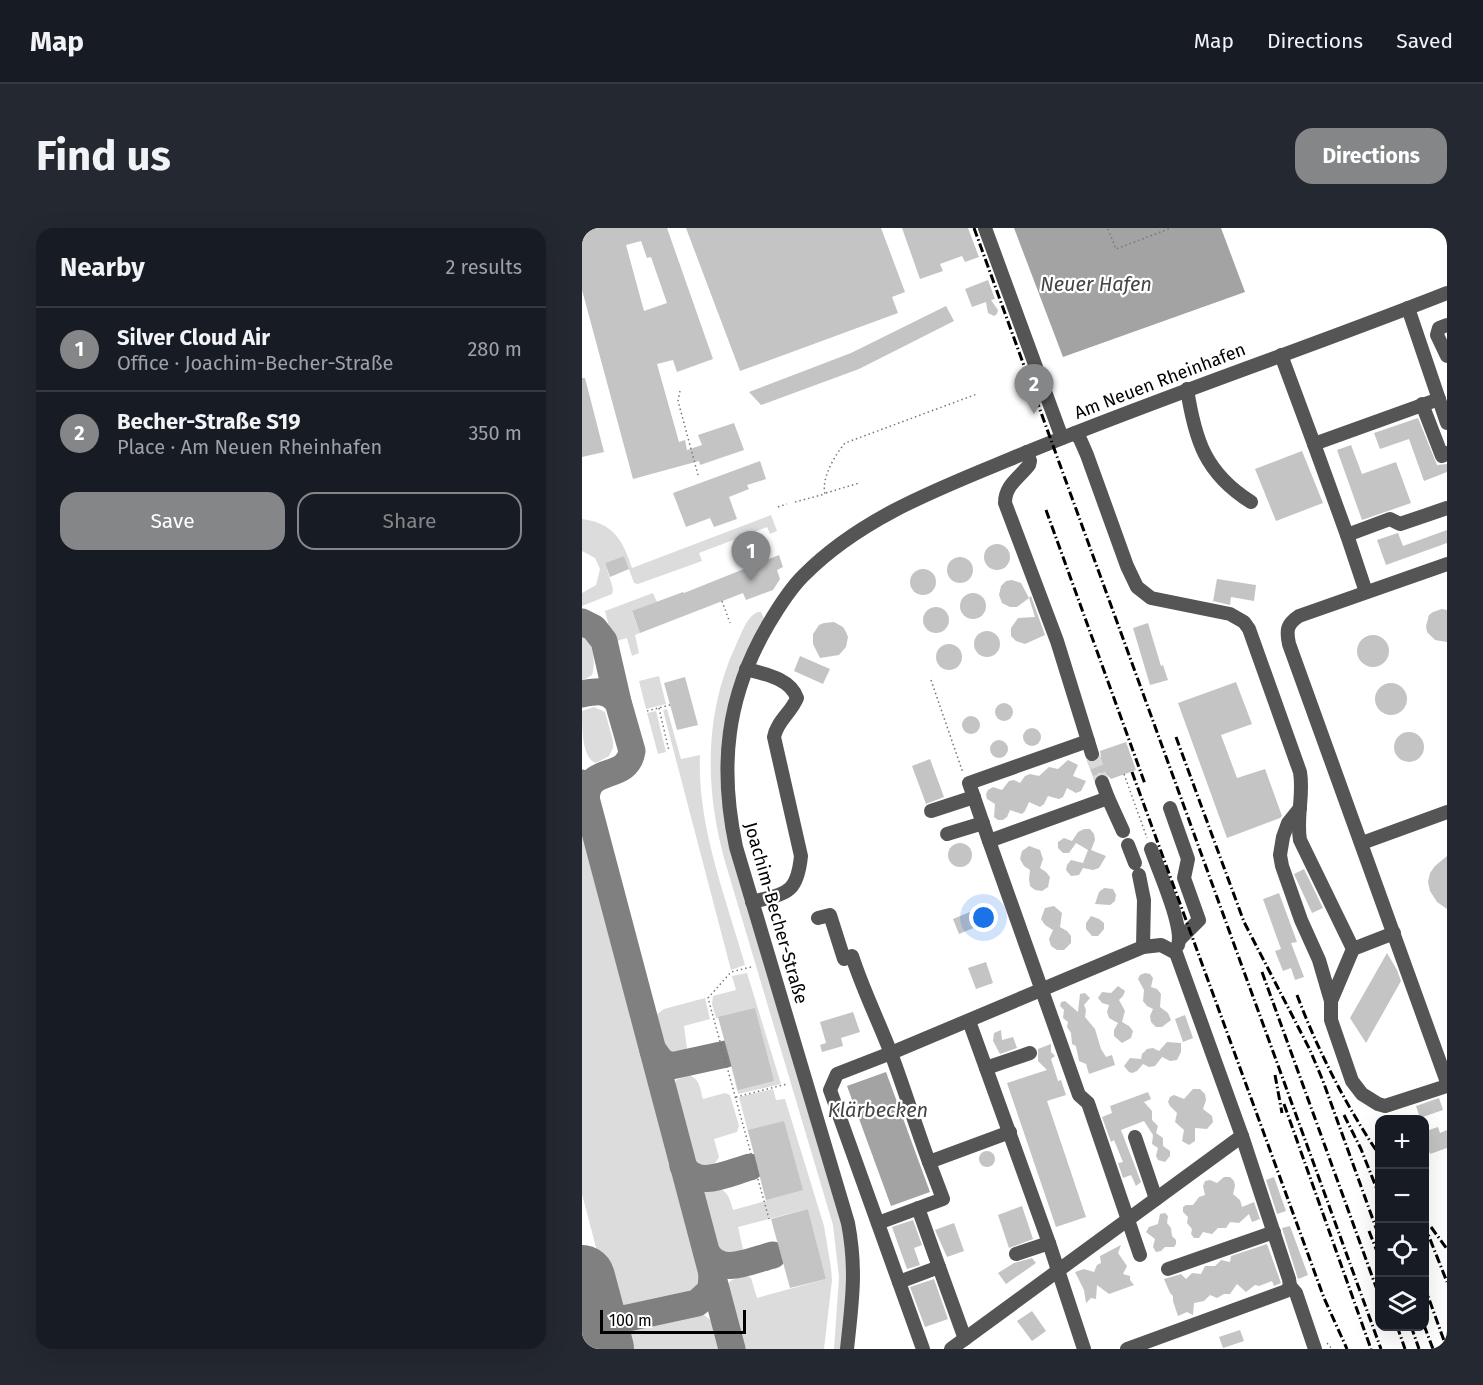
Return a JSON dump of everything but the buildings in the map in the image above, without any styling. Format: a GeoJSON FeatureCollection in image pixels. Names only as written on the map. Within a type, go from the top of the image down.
{"type":"FeatureCollection","features":[{"type":"Feature","properties":{"kind":"street","name":"Am Neuen Rheinhafen"},"geometry":{"type":"LineString","coordinates":[[985,228],[1068,435],[1447,294]]}},
{"type":"Feature","properties":{"kind":"street"},"geometry":{"type":"LineString","coordinates":[[1408,308],[1447,423]]}},
{"type":"Feature","properties":{"kind":"street"},"geometry":{"type":"LineString","coordinates":[[1447,325],[1439,328],[1437,335],[1447,356]]}},
{"type":"Feature","properties":{"kind":"street"},"geometry":{"type":"LineString","coordinates":[[1281,355],[1366,592]]}},
{"type":"Feature","properties":{"kind":"street"},"geometry":{"type":"LineString","coordinates":[[1187,389],[1191,417],[1205,459],[1235,492],[1251,502]]}},
{"type":"Feature","properties":{"kind":"street"},"geometry":{"type":"LineString","coordinates":[[1314,444],[1439,399]]}},
{"type":"Feature","properties":{"kind":"street"},"geometry":{"type":"LineString","coordinates":[[1422,404],[1442,456],[1447,453]]}},
{"type":"Feature","properties":{"kind":"street","name":"Joachim-Becher-Straße"},"geometry":{"type":"LineString","coordinates":[[847,1349],[854,1278],[853,1249],[848,1223],[736,848],[730,821],[727,773],[731,717],[746,669],[776,611],[800,579],[823,557],[862,529],[918,497],[1068,435]]}},
{"type":"Feature","properties":{"kind":"street"},"geometry":{"type":"LineString","coordinates":[[1068,435],[1080,439],[1137,587],[1151,598],[1230,614],[1244,622],[1249,628],[1300,772],[1302,784],[1300,840],[1353,949]]}},
{"type":"Feature","properties":{"kind":"street"},"geometry":{"type":"LineString","coordinates":[[1027,452],[1029,465],[1010,485],[1005,496],[1005,503],[1056,641],[1090,747],[966,779],[1079,1095],[1088,1103],[1140,1255]]}},
{"type":"Feature","properties":{"kind":"street"},"geometry":{"type":"LineString","coordinates":[[1347,535],[1390,519],[1400,524],[1447,508]]}},
{"type":"Feature","properties":{"kind":"street"},"geometry":{"type":"LineString","coordinates":[[1300,808],[1288,823],[1282,837],[1280,855],[1282,866],[1301,920],[1319,960],[1331,1001],[1332,1020],[1352,1080],[1362,1094],[1385,1106],[1447,1084],[1362,843],[1288,644],[1287,630],[1288,624],[1299,616],[1447,564]]}},
{"type":"Feature","properties":{"kind":"street"},"geometry":{"type":"LineString","coordinates":[[746,669],[767,674],[788,684],[794,689],[797,698],[793,708],[776,727],[774,737],[801,856],[799,874],[794,886],[785,892],[752,902]]}},
{"type":"Feature","properties":{"kind":"street"},"geometry":{"type":"LineString","coordinates":[[1102,782],[1123,831]]}},
{"type":"Feature","properties":{"kind":"street"},"geometry":{"type":"LineString","coordinates":[[931,811],[974,797]]}},
{"type":"Feature","properties":{"kind":"street"},"geometry":{"type":"LineString","coordinates":[[989,841],[1108,798]]}},
{"type":"Feature","properties":{"kind":"street"},"geometry":{"type":"LineString","coordinates":[[1170,808],[1188,860],[1184,878],[1199,920],[1178,946]]}},
{"type":"Feature","properties":{"kind":"street"},"geometry":{"type":"LineString","coordinates":[[1362,843],[1447,812]]}},
{"type":"Feature","properties":{"kind":"street"},"geometry":{"type":"LineString","coordinates":[[947,834],[983,823]]}},
{"type":"Feature","properties":{"kind":"street"},"geometry":{"type":"LineString","coordinates":[[1128,845],[1137,869],[1144,900],[1143,947]]}},
{"type":"Feature","properties":{"kind":"street"},"geometry":{"type":"LineString","coordinates":[[1151,849],[1176,919],[1178,946],[1290,1286],[1296,1293],[1315,1349]]}},
{"type":"Feature","properties":{"kind":"street"},"geometry":{"type":"LineString","coordinates":[[818,918],[830,915],[844,959],[852,956],[863,989],[869,998],[891,1053],[943,1199],[878,1222]]}},
{"type":"Feature","properties":{"kind":"street"},"geometry":{"type":"LineString","coordinates":[[1331,1001],[1353,949],[1394,933]]}},
{"type":"Feature","properties":{"kind":"street"},"geometry":{"type":"LineString","coordinates":[[923,1349],[830,1090],[837,1074],[1143,947],[1178,946]]}},
{"type":"Feature","properties":{"kind":"street"},"geometry":{"type":"LineString","coordinates":[[969,1021],[1059,1271],[1084,1349]]}},
{"type":"Feature","properties":{"kind":"street"},"geometry":{"type":"LineString","coordinates":[[986,1068],[1030,1053]]}},
{"type":"Feature","properties":{"kind":"street"},"geometry":{"type":"LineString","coordinates":[[928,1162],[1010,1132]]}},
{"type":"Feature","properties":{"kind":"street"},"geometry":{"type":"LineString","coordinates":[[951,1349],[1242,1136]]}},
{"type":"Feature","properties":{"kind":"street"},"geometry":{"type":"LineString","coordinates":[[1135,1137],[1156,1199]]}},
{"type":"Feature","properties":{"kind":"street"},"geometry":{"type":"LineString","coordinates":[[918,1208],[965,1339]]}},
{"type":"Feature","properties":{"kind":"street"},"geometry":{"type":"LineString","coordinates":[[848,1223],[862,1219]]}},
{"type":"Feature","properties":{"kind":"street"},"geometry":{"type":"LineString","coordinates":[[1167,1269],[1274,1232]]}},
{"type":"Feature","properties":{"kind":"street"},"geometry":{"type":"LineString","coordinates":[[1016,1254],[1049,1243]]}},
{"type":"Feature","properties":{"kind":"street"},"geometry":{"type":"LineString","coordinates":[[899,1282],[939,1267]]}},
{"type":"Feature","properties":{"kind":"street"},"geometry":{"type":"LineString","coordinates":[[1127,1349],[1286,1291],[1290,1286]]}},
{"type":"Feature","properties":{"kind":"path"},"geometry":{"type":"LineString","coordinates":[[1108,230],[1116,249],[1171,228]]}},
{"type":"Feature","properties":{"kind":"path"},"geometry":{"type":"LineString","coordinates":[[680,391],[678,401],[698,475]]}},
{"type":"Feature","properties":{"kind":"path"},"geometry":{"type":"LineString","coordinates":[[825,494],[823,486],[825,479],[845,443],[977,394]]}},
{"type":"Feature","properties":{"kind":"path"},"geometry":{"type":"LineString","coordinates":[[795,502],[859,483]]}},
{"type":"Feature","properties":{"kind":"path"},"geometry":{"type":"LineString","coordinates":[[778,507],[788,504]]}},
{"type":"Feature","properties":{"kind":"path"},"geometry":{"type":"LineString","coordinates":[[722,602],[730,623]]}},
{"type":"Feature","properties":{"kind":"path"},"geometry":{"type":"LineString","coordinates":[[931,680],[966,779]]}},
{"type":"Feature","properties":{"kind":"path"},"geometry":{"type":"LineString","coordinates":[[647,711],[670,705]]}},
{"type":"Feature","properties":{"kind":"path"},"geometry":{"type":"LineString","coordinates":[[659,708],[669,751]]}},
{"type":"Feature","properties":{"kind":"path"},"geometry":{"type":"LineString","coordinates":[[1124,774],[1151,849]]}},
{"type":"Feature","properties":{"kind":"path"},"geometry":{"type":"LineString","coordinates":[[751,967],[731,972],[708,998],[768,1219]]}},
{"type":"Feature","properties":{"kind":"path"},"geometry":{"type":"LineString","coordinates":[[735,1097],[787,1084]]}},
{"type":"Feature","properties":{"kind":"shaded area"},"geometry":{"type":"Polygon","coordinates":[[[771,515],[777,531],[770,534],[767,527],[699,553],[702,561],[638,584],[634,583],[624,556],[605,563],[613,589],[612,594],[582,606],[582,593],[596,585],[600,569],[595,558],[582,551],[582,519],[602,524],[615,534],[625,549],[632,568],[771,515]]]}},
{"type":"Feature","properties":{"kind":"shaded area"},"geometry":{"type":"Polygon","coordinates":[[[653,593],[657,602],[632,612],[640,633],[635,635],[639,653],[632,656],[627,638],[613,642],[605,611],[653,593]]]}},
{"type":"Feature","properties":{"kind":"shaded area"},"geometry":{"type":"Polygon","coordinates":[[[761,612],[764,619],[751,646],[722,790],[726,829],[843,1226],[849,1274],[841,1349],[834,1349],[839,1277],[833,1225],[726,865],[714,809],[711,754],[718,699],[725,672],[742,631],[747,621],[761,612]]]}},
{"type":"Feature","properties":{"kind":"shaded area"},"geometry":{"type":"Polygon","coordinates":[[[582,633],[589,641],[594,664],[592,675],[582,681],[582,633]]]}},
{"type":"Feature","properties":{"kind":"shaded area"},"geometry":{"type":"Polygon","coordinates":[[[659,676],[666,704],[646,709],[639,681],[659,676]]]}},
{"type":"Feature","properties":{"kind":"shaded area"},"geometry":{"type":"Polygon","coordinates":[[[594,707],[605,712],[613,741],[613,748],[609,756],[596,763],[591,760],[585,749],[582,726],[582,711],[594,707]]]}},
{"type":"Feature","properties":{"kind":"shaded area"},"geometry":{"type":"Polygon","coordinates":[[[667,709],[681,759],[700,755],[700,782],[708,835],[745,965],[731,970],[663,710],[667,709]]]}},
{"type":"Feature","properties":{"kind":"shaded area"},"geometry":{"type":"Polygon","coordinates":[[[656,711],[666,752],[658,754],[647,713],[656,711]]]}},
{"type":"Feature","properties":{"kind":"shaded area"},"geometry":{"type":"Polygon","coordinates":[[[582,815],[702,1268],[697,1288],[683,1300],[628,1313],[616,1309],[610,1301],[582,1194],[582,815]]]}},
{"type":"Feature","properties":{"kind":"shaded area"},"geometry":{"type":"Polygon","coordinates":[[[747,973],[781,1084],[738,1094],[719,1018],[716,1018],[712,1004],[713,996],[736,990],[732,976],[747,973]]]}},
{"type":"Feature","properties":{"kind":"shaded area"},"geometry":{"type":"Polygon","coordinates":[[[705,998],[710,1019],[684,1026],[687,1048],[673,1056],[667,1053],[658,1040],[656,1015],[664,1009],[705,998]]]}},
{"type":"Feature","properties":{"kind":"shaded area"},"geometry":{"type":"Polygon","coordinates":[[[689,1075],[697,1082],[703,1099],[725,1093],[730,1095],[739,1126],[737,1132],[714,1139],[719,1157],[706,1168],[695,1166],[689,1156],[673,1094],[676,1080],[689,1075]]]}},
{"type":"Feature","properties":{"kind":"shaded area"},"geometry":{"type":"Polygon","coordinates":[[[773,1089],[776,1100],[785,1099],[824,1226],[832,1280],[824,1349],[741,1349],[725,1291],[730,1281],[745,1275],[751,1278],[757,1298],[826,1279],[808,1209],[738,1227],[743,1249],[737,1254],[726,1256],[718,1253],[714,1248],[704,1209],[703,1195],[710,1188],[725,1191],[733,1210],[766,1201],[739,1097],[773,1089]]]}},
{"type":"Feature","properties":{"kind":"shaded area"},"geometry":{"type":"Polygon","coordinates":[[[694,1310],[711,1320],[723,1349],[623,1349],[622,1342],[626,1331],[638,1323],[694,1310]]]}},
{"type":"Feature","properties":{"kind":"water","name":"Neuer Hafen"},"geometry":{"type":"Polygon","coordinates":[[[1014,228],[1221,228],[1245,292],[1063,357],[1014,228]]]}},
{"type":"Feature","properties":{"kind":"water","name":"Klärbecken"},"geometry":{"type":"Polygon","coordinates":[[[886,1072],[930,1192],[891,1206],[847,1086],[886,1072]]]}},
{"type":"Feature","properties":{"kind":"taxiway"},"geometry":{"type":"LineString","coordinates":[[582,622],[594,628],[604,641],[632,751],[629,761],[623,767],[593,781],[588,789],[586,800]]}},
{"type":"Feature","properties":{"kind":"taxiway"},"geometry":{"type":"LineString","coordinates":[[582,694],[602,692],[618,702]]}},
{"type":"Feature","properties":{"kind":"taxiway"},"geometry":{"type":"LineString","coordinates":[[582,783],[732,1349]]}},
{"type":"Feature","properties":{"kind":"taxiway"},"geometry":{"type":"LineString","coordinates":[[653,1050],[661,1061],[671,1066],[726,1054]]}},
{"type":"Feature","properties":{"kind":"taxiway"},"geometry":{"type":"LineString","coordinates":[[683,1166],[696,1177],[705,1178],[723,1176],[750,1167]]}},
{"type":"Feature","properties":{"kind":"taxiway"},"geometry":{"type":"LineString","coordinates":[[707,1253],[713,1260],[728,1265],[747,1263],[773,1255]]}},
{"type":"Feature","properties":{"kind":"taxiway"},"geometry":{"type":"LineString","coordinates":[[590,1308],[599,1318],[614,1321],[697,1303],[711,1290],[712,1275]]}},
{"type":"Feature","properties":{"kind":"runway"},"geometry":{"type":"LineString","coordinates":[[582,1278],[601,1349]]}},
{"type":"Feature","properties":{"kind":"tunnel"},"geometry":{"type":"LineString","coordinates":[[1092,754],[1102,782]]}},
{"type":"Feature","properties":{"kind":"railway"},"geometry":{"type":"LineString","coordinates":[[974,228],[1381,1349]]}},
{"type":"Feature","properties":{"kind":"railway"},"geometry":{"type":"LineString","coordinates":[[1046,510],[1145,784]]}},
{"type":"Feature","properties":{"kind":"railway"},"geometry":{"type":"LineString","coordinates":[[1176,737],[1244,922],[1310,1050],[1375,1225]]}},
{"type":"Feature","properties":{"kind":"railway"},"geometry":{"type":"LineString","coordinates":[[1132,772],[1324,1298],[1347,1349]]}},
{"type":"Feature","properties":{"kind":"railway"},"geometry":{"type":"LineString","coordinates":[[1262,972],[1375,1284]]}},
{"type":"Feature","properties":{"kind":"railway"},"geometry":{"type":"LineString","coordinates":[[1297,995],[1334,1078],[1375,1148]]}},
{"type":"Feature","properties":{"kind":"railway"},"geometry":{"type":"LineString","coordinates":[[1275,1075],[1282,1113]]}},
{"type":"Feature","properties":{"kind":"railway"},"geometry":{"type":"LineString","coordinates":[[1284,1104],[1371,1349]]}},
{"type":"Feature","properties":{"kind":"railway"},"geometry":{"type":"LineString","coordinates":[[1344,1115],[1375,1184]]}},
{"type":"Feature","properties":{"kind":"railway"},"geometry":{"type":"LineString","coordinates":[[1431,1227],[1447,1249]]}},
{"type":"Feature","properties":{"kind":"railway"},"geometry":{"type":"LineString","coordinates":[[1369,1231],[1375,1246]]}},
{"type":"Feature","properties":{"kind":"railway"},"geometry":{"type":"LineString","coordinates":[[1429,1237],[1447,1282]]}},
{"type":"Feature","properties":{"kind":"railway"},"geometry":{"type":"LineString","coordinates":[[1429,1299],[1447,1349]]}},
{"type":"Feature","properties":{"kind":"railway"},"geometry":{"type":"LineString","coordinates":[[1399,1331],[1405,1349]]}},
{"type":"Feature","properties":{"kind":"railway"},"geometry":{"type":"LineString","coordinates":[[1413,1331],[1419,1349]]}},
{"type":"Feature","properties":{"kind":"railway"},"geometry":{"type":"LineString","coordinates":[[1426,1331],[1433,1349]]}},
{"type":"Feature","properties":{"kind":"place","name":"Becher-Straße S19"},"geometry":{"type":"Point","coordinates":[1034,414]}},
{"type":"Feature","properties":{"kind":"place","name":"Silver Cloud Air"},"geometry":{"type":"Point","coordinates":[751,581]}}]}
